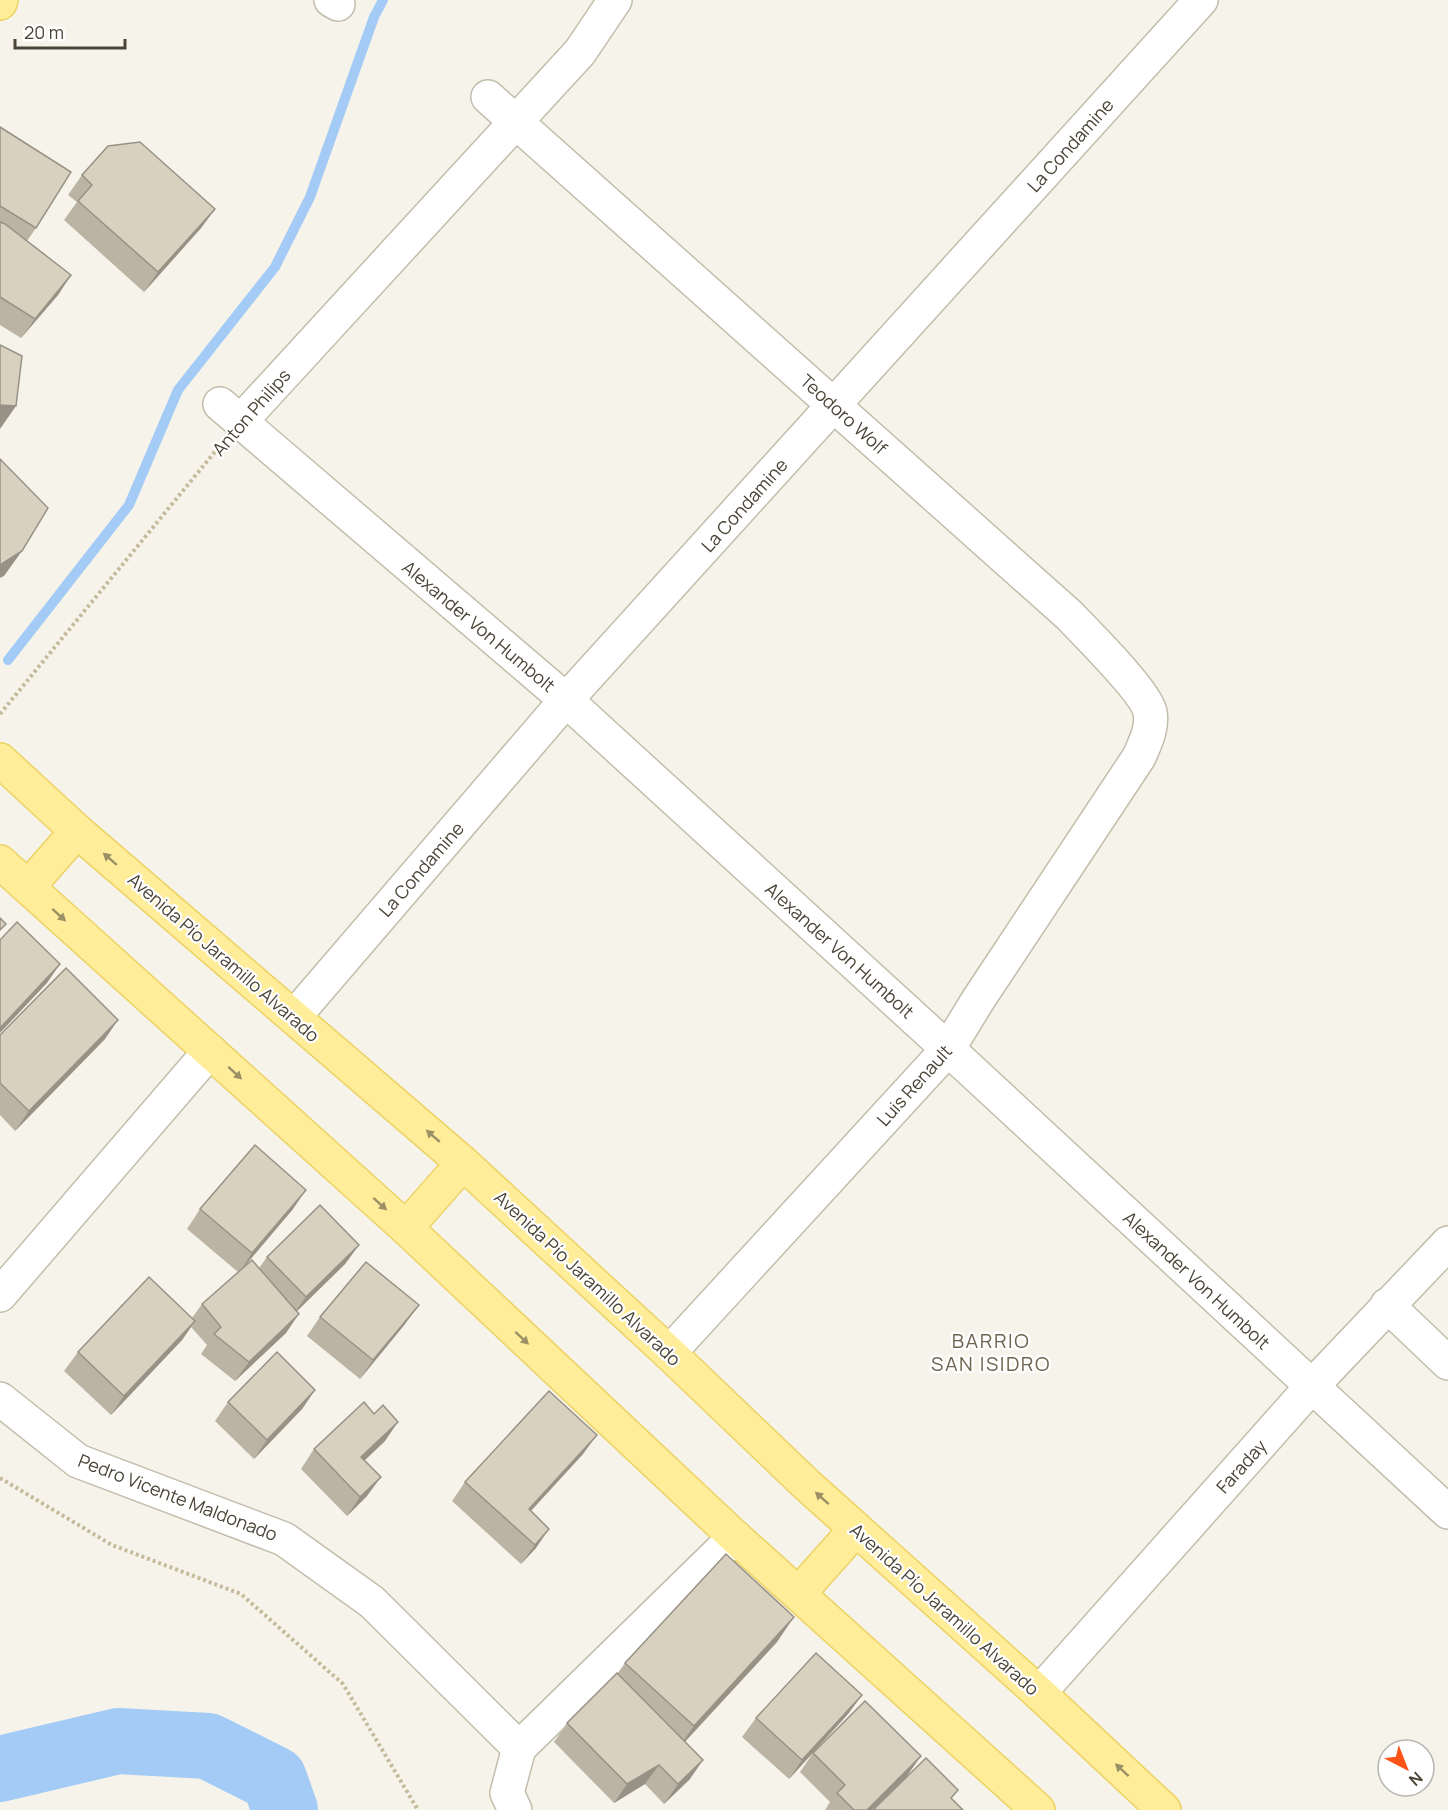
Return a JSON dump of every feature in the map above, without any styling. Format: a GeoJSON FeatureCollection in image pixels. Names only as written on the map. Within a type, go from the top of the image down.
{"type":"FeatureCollection","features":[{"type":"Feature","properties":{"kind":"main road","name":"Avenida Pío Jaramillo Alvarado"},"geometry":{"type":"LineString","coordinates":[[0,760],[77,831],[463,1162],[856,1529],[1039,1693],[1164,1810]]}},
{"type":"Feature","properties":{"kind":"main road"},"geometry":{"type":"LineString","coordinates":[[28,887],[77,831]]}},
{"type":"Feature","properties":{"kind":"main road"},"geometry":{"type":"LineString","coordinates":[[0,862],[406,1228],[735,1537],[1038,1810]]}},
{"type":"Feature","properties":{"kind":"main road"},"geometry":{"type":"LineString","coordinates":[[406,1228],[463,1162]]}},
{"type":"Feature","properties":{"kind":"main road"},"geometry":{"type":"LineString","coordinates":[[799,1593],[856,1529]]}},
{"type":"Feature","properties":{"kind":"street","name":"Anton Philips"},"geometry":{"type":"LineString","coordinates":[[230,413],[515,122],[580,52],[615,0]]}},
{"type":"Feature","properties":{"kind":"street","name":"La Condamine"},"geometry":{"type":"LineString","coordinates":[[294,1017],[566,700],[1201,0]]}},
{"type":"Feature","properties":{"kind":"street","name":"Teodoro Wolf"},"geometry":{"type":"LineString","coordinates":[[488,96],[1069,615],[1142,695],[1150,712],[1150,730],[1139,757]]}},
{"type":"Feature","properties":{"kind":"street","name":"Alexander Von Humbolt"},"geometry":{"type":"LineString","coordinates":[[230,413],[566,700],[948,1049],[1448,1512]]}},
{"type":"Feature","properties":{"kind":"street","name":"Luis Renault"},"geometry":{"type":"LineString","coordinates":[[669,1353],[948,1049],[1139,757]]}},
{"type":"Feature","properties":{"kind":"street"},"geometry":{"type":"LineString","coordinates":[[0,1295],[210,1051]]}},
{"type":"Feature","properties":{"kind":"street","name":"Faraday"},"geometry":{"type":"LineString","coordinates":[[1039,1693],[1312,1386],[1448,1243]]}},
{"type":"Feature","properties":{"kind":"street"},"geometry":{"type":"LineString","coordinates":[[1387,1305],[1448,1363]]}},
{"type":"Feature","properties":{"kind":"street","name":"Pedro Vicente Maldonado"},"geometry":{"type":"LineString","coordinates":[[0,1399],[78,1461],[284,1539],[372,1602],[519,1748]]}},
{"type":"Feature","properties":{"kind":"street"},"geometry":{"type":"LineString","coordinates":[[515,1810],[507,1793],[519,1748],[735,1537]]}},
{"type":"Feature","properties":{"kind":"path","name":"Anton Philips"},"geometry":{"type":"LineString","coordinates":[[0,714],[230,413]]}},
{"type":"Feature","properties":{"kind":"path"},"geometry":{"type":"LineString","coordinates":[[0,1478],[112,1545],[241,1594],[343,1684],[418,1810]]}},
{"type":"Feature","properties":{"kind":"building"},"geometry":{"type":"Polygon","coordinates":[[[0,127],[71,172],[36,228],[0,206],[0,127]]]}},
{"type":"Feature","properties":{"kind":"building"},"geometry":{"type":"Polygon","coordinates":[[[140,142],[215,209],[158,272],[78,201],[92,185],[82,175],[108,146],[140,142]]]}},
{"type":"Feature","properties":{"kind":"building"},"geometry":{"type":"Polygon","coordinates":[[[0,222],[71,275],[35,319],[0,297],[0,222]]]}},
{"type":"Feature","properties":{"kind":"building"},"geometry":{"type":"Polygon","coordinates":[[[0,345],[22,356],[16,406],[0,405],[0,345]]]}},
{"type":"Feature","properties":{"kind":"building"},"geometry":{"type":"Polygon","coordinates":[[[0,459],[48,508],[22,551],[0,565],[0,459]]]}},
{"type":"Feature","properties":{"kind":"building"},"geometry":{"type":"Polygon","coordinates":[[[0,918],[6,924],[0,930],[0,918]]]}},
{"type":"Feature","properties":{"kind":"building"},"geometry":{"type":"Polygon","coordinates":[[[17,922],[60,964],[0,1028],[0,940],[17,922]]]}},
{"type":"Feature","properties":{"kind":"building"},"geometry":{"type":"Polygon","coordinates":[[[66,968],[118,1020],[29,1111],[0,1083],[0,1035],[66,968]]]}},
{"type":"Feature","properties":{"kind":"building"},"geometry":{"type":"Polygon","coordinates":[[[255,1145],[306,1190],[252,1253],[200,1209],[255,1145]]]}},
{"type":"Feature","properties":{"kind":"building"},"geometry":{"type":"Polygon","coordinates":[[[320,1205],[359,1245],[306,1297],[267,1257],[320,1205]]]}},
{"type":"Feature","properties":{"kind":"building"},"geometry":{"type":"Polygon","coordinates":[[[252,1260],[299,1314],[249,1362],[214,1334],[221,1327],[202,1304],[252,1260]]]}},
{"type":"Feature","properties":{"kind":"building"},"geometry":{"type":"Polygon","coordinates":[[[366,1262],[419,1305],[373,1360],[320,1317],[366,1262]]]}},
{"type":"Feature","properties":{"kind":"building"},"geometry":{"type":"Polygon","coordinates":[[[149,1277],[195,1321],[124,1396],[78,1352],[149,1277]]]}},
{"type":"Feature","properties":{"kind":"building"},"geometry":{"type":"Polygon","coordinates":[[[277,1352],[315,1390],[267,1440],[228,1402],[277,1352]]]}},
{"type":"Feature","properties":{"kind":"building"},"geometry":{"type":"Polygon","coordinates":[[[549,1391],[597,1435],[529,1509],[549,1529],[535,1545],[465,1482],[549,1391]]]}},
{"type":"Feature","properties":{"kind":"building"},"geometry":{"type":"Polygon","coordinates":[[[364,1402],[374,1414],[383,1405],[398,1422],[361,1457],[381,1477],[360,1497],[314,1449],[364,1402]]]}},
{"type":"Feature","properties":{"kind":"building"},"geometry":{"type":"Polygon","coordinates":[[[726,1554],[794,1617],[694,1726],[625,1663],[726,1554]]]}},
{"type":"Feature","properties":{"kind":"building"},"geometry":{"type":"Polygon","coordinates":[[[816,1653],[862,1695],[802,1760],[756,1718],[816,1653]]]}},
{"type":"Feature","properties":{"kind":"building"},"geometry":{"type":"Polygon","coordinates":[[[617,1673],[703,1760],[678,1784],[659,1765],[627,1784],[567,1723],[617,1673]]]}},
{"type":"Feature","properties":{"kind":"building"},"geometry":{"type":"Polygon","coordinates":[[[865,1701],[921,1756],[867,1810],[854,1810],[837,1793],[845,1785],[813,1753],[865,1701]]]}},
{"type":"Feature","properties":{"kind":"building"},"geometry":{"type":"Polygon","coordinates":[[[926,1758],[958,1790],[951,1798],[963,1810],[873,1810],[926,1758]]]}},
{"type":"Feature","properties":{"kind":"waterway"},"geometry":{"type":"LineString","coordinates":[[8,660],[129,505],[178,390],[275,267],[310,197],[374,17],[383,0]]}},
{"type":"Feature","properties":{"kind":"waterway"},"geometry":{"type":"LineString","coordinates":[[0,1769],[118,1741],[208,1746],[274,1779],[285,1810]]}},
{"type":"Feature","properties":{"kind":"district","name":"BARRIO SAN ISIDRO"},"geometry":{"type":"Point","coordinates":[991,1352]}}]}
